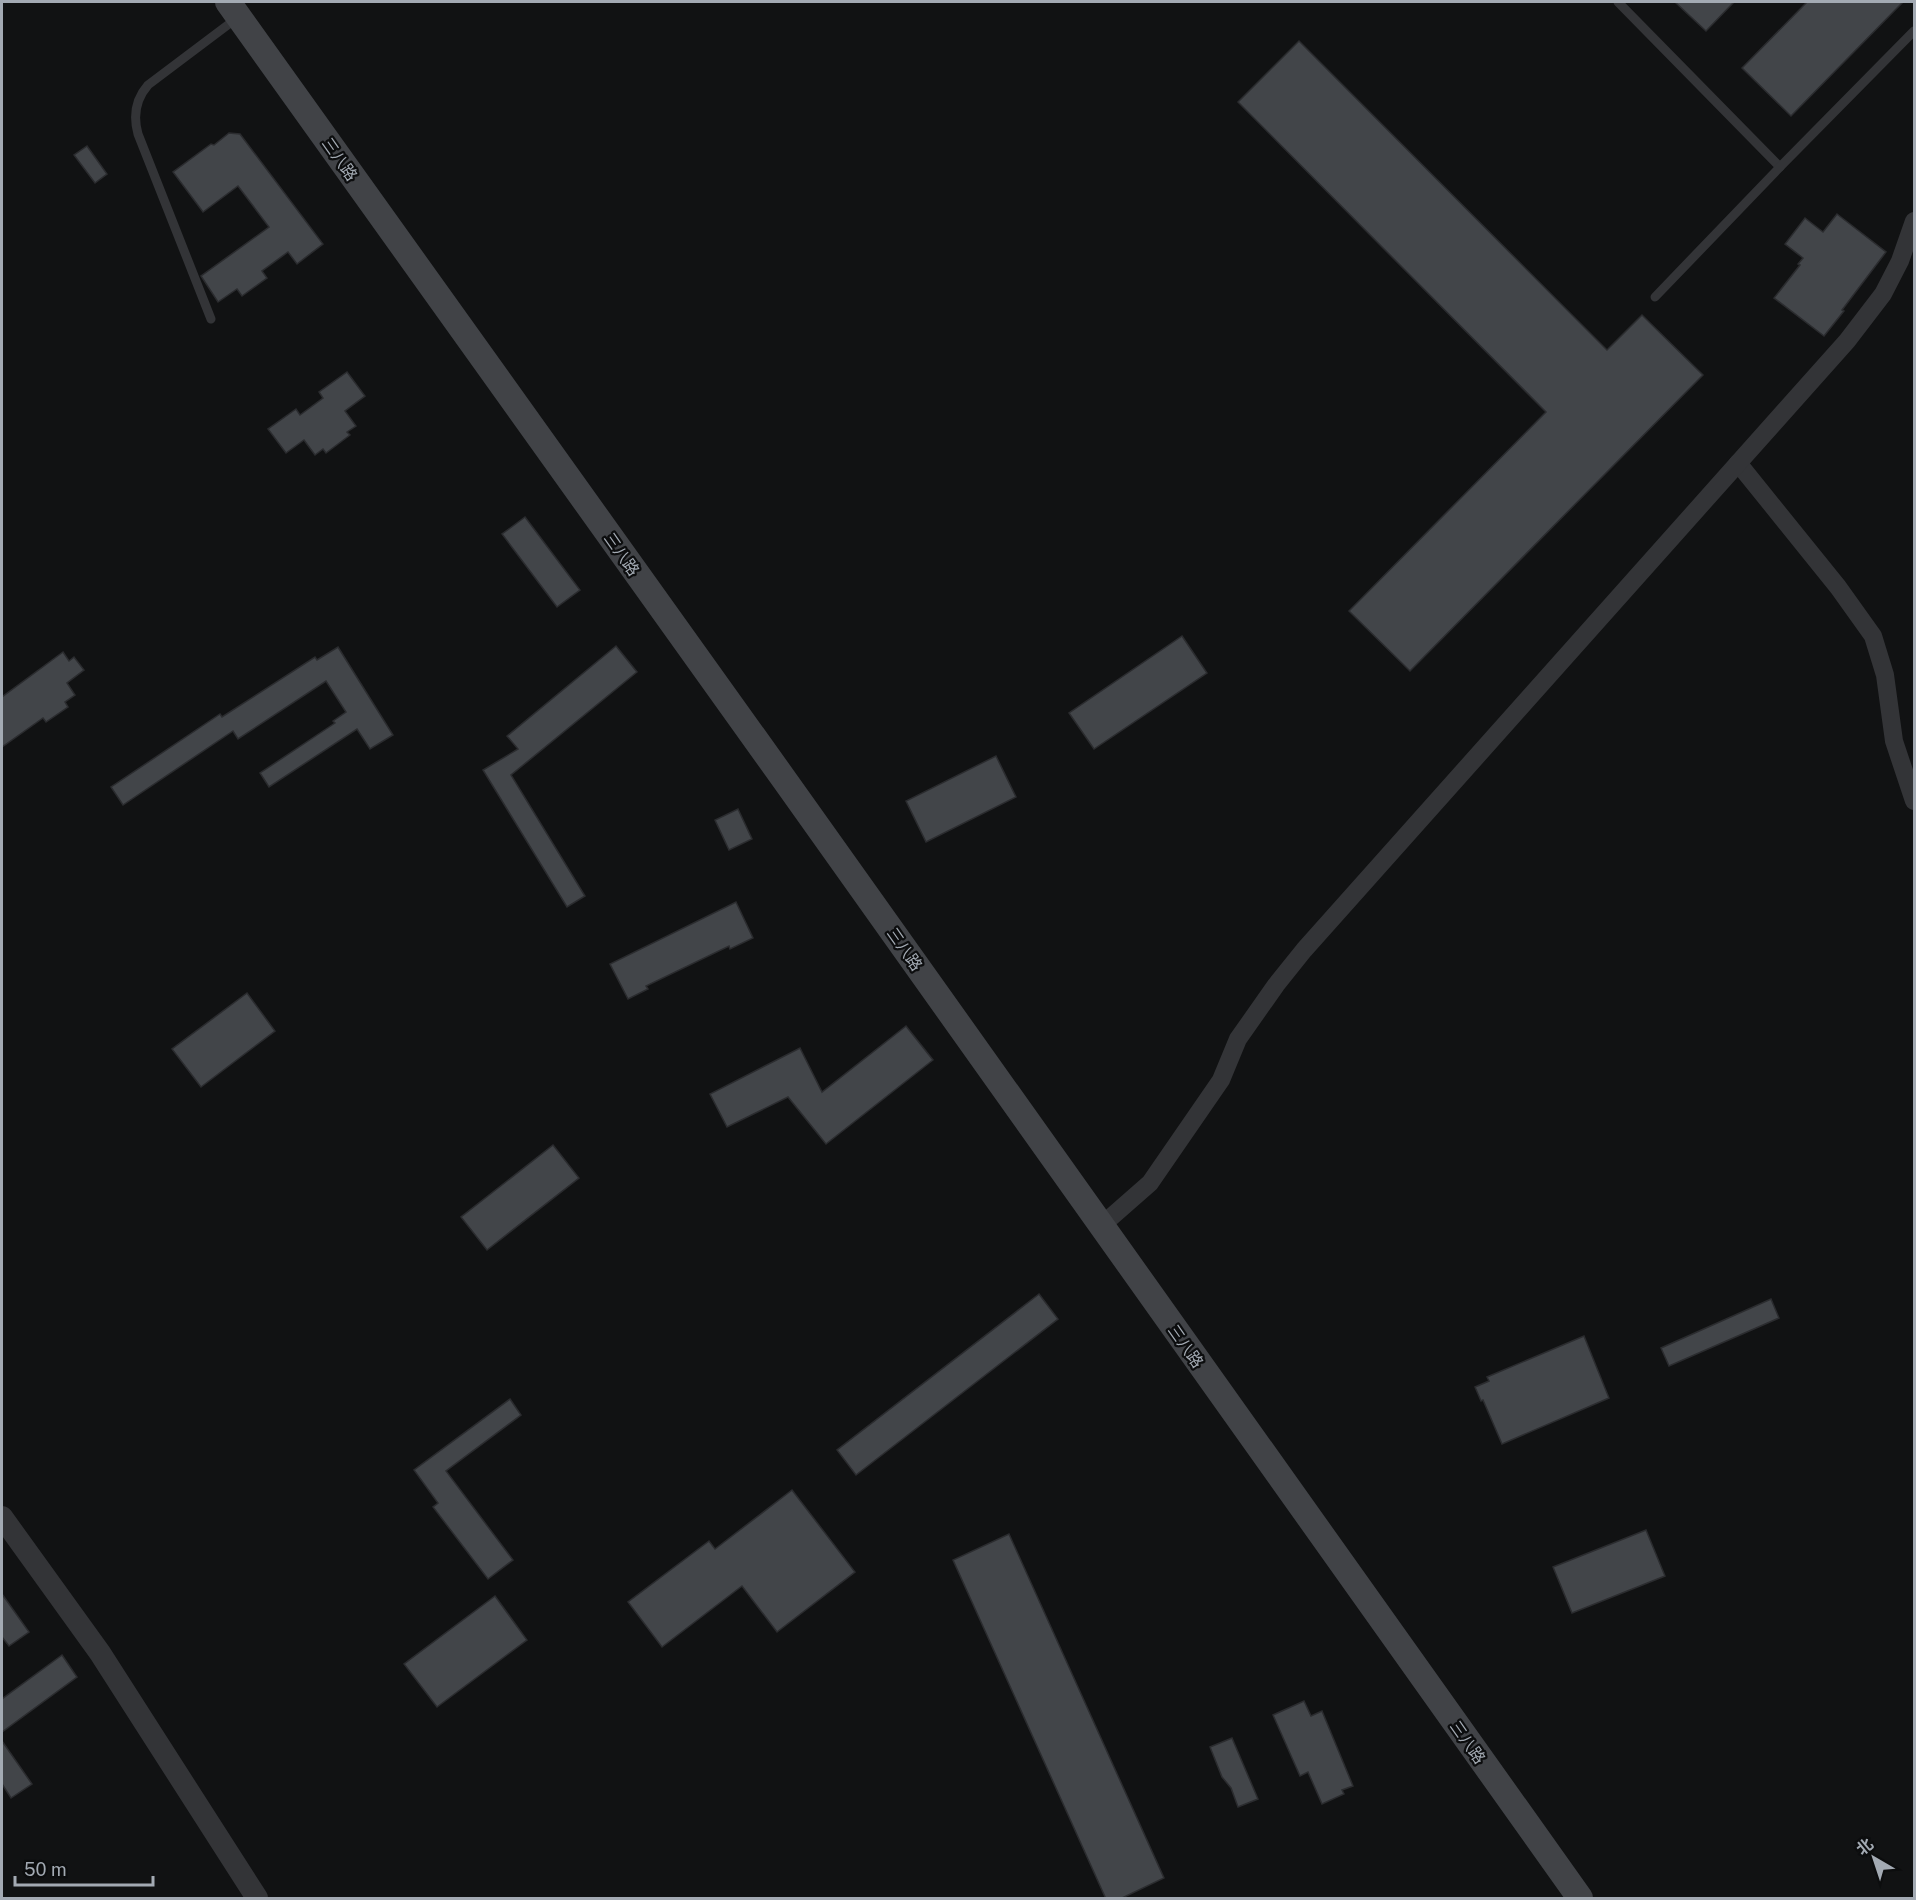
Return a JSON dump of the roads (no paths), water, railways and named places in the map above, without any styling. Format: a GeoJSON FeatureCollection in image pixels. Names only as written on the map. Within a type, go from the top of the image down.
{"type":"FeatureCollection","features":[{"type":"Feature","properties":{"kind":"main road","name":"三八路"},"geometry":{"type":"LineString","coordinates":[[233,9],[800,801],[1580,1899]]}},
{"type":"Feature","properties":{"kind":"street"},"geometry":{"type":"LineString","coordinates":[[1101,1226],[1150,1183],[1221,1080],[1238,1039],[1304,950],[1847,341],[1883,294],[1900,261],[1914,221]]}},
{"type":"Feature","properties":{"kind":"street"},"geometry":{"type":"LineString","coordinates":[[1738,463],[1838,587],[1872,636],[1885,675],[1894,741],[1914,801]]}},
{"type":"Feature","properties":{"kind":"street"},"geometry":{"type":"LineString","coordinates":[[2,1517],[100,1653],[257,1899]]}},
{"type":"Feature","properties":{"kind":"lane"},"geometry":{"type":"LineString","coordinates":[[1618,2],[1780,167]]}},
{"type":"Feature","properties":{"kind":"lane"},"geometry":{"type":"LineString","coordinates":[[211,319],[138,134],[135,114],[141,95],[148,85],[233,9]]}},
{"type":"Feature","properties":{"kind":"lane"},"geometry":{"type":"LineString","coordinates":[[1655,297],[1914,32]]}}]}
